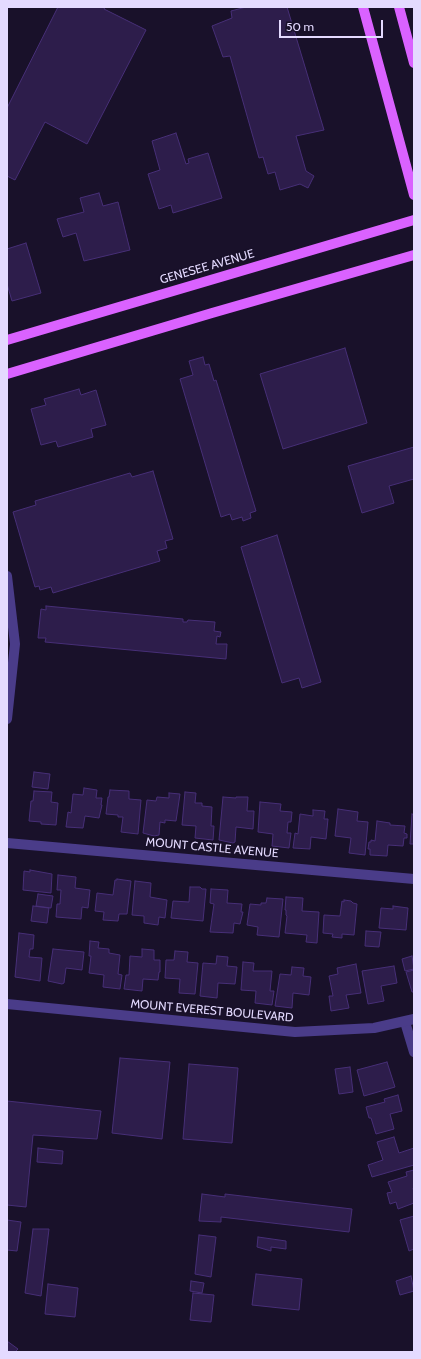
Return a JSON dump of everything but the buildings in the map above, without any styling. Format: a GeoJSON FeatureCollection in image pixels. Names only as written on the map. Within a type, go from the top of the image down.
{"type":"FeatureCollection","features":[{"type":"Feature","properties":{"kind":"main road"},"geometry":{"type":"LineString","coordinates":[[363,7],[414,195]]}},
{"type":"Feature","properties":{"kind":"main road"},"geometry":{"type":"LineString","coordinates":[[399,7],[414,63]]}},
{"type":"Feature","properties":{"kind":"main road","name":"GENESEE AVENUE"},"geometry":{"type":"LineString","coordinates":[[7,340],[414,220]]}},
{"type":"Feature","properties":{"kind":"main road"},"geometry":{"type":"LineString","coordinates":[[7,374],[414,255]]}},
{"type":"Feature","properties":{"kind":"street"},"geometry":{"type":"LineString","coordinates":[[7,576],[15,644],[7,719]]}},
{"type":"Feature","properties":{"kind":"street","name":"MOUNT CASTLE AVENUE"},"geometry":{"type":"LineString","coordinates":[[7,843],[414,879]]}},
{"type":"Feature","properties":{"kind":"street","name":"MOUNT EVEREST BOULEVARD"},"geometry":{"type":"LineString","coordinates":[[7,1004],[295,1032],[374,1028],[410,1020]]}},
{"type":"Feature","properties":{"kind":"street"},"geometry":{"type":"LineString","coordinates":[[410,1020],[414,1052]]}}]}
